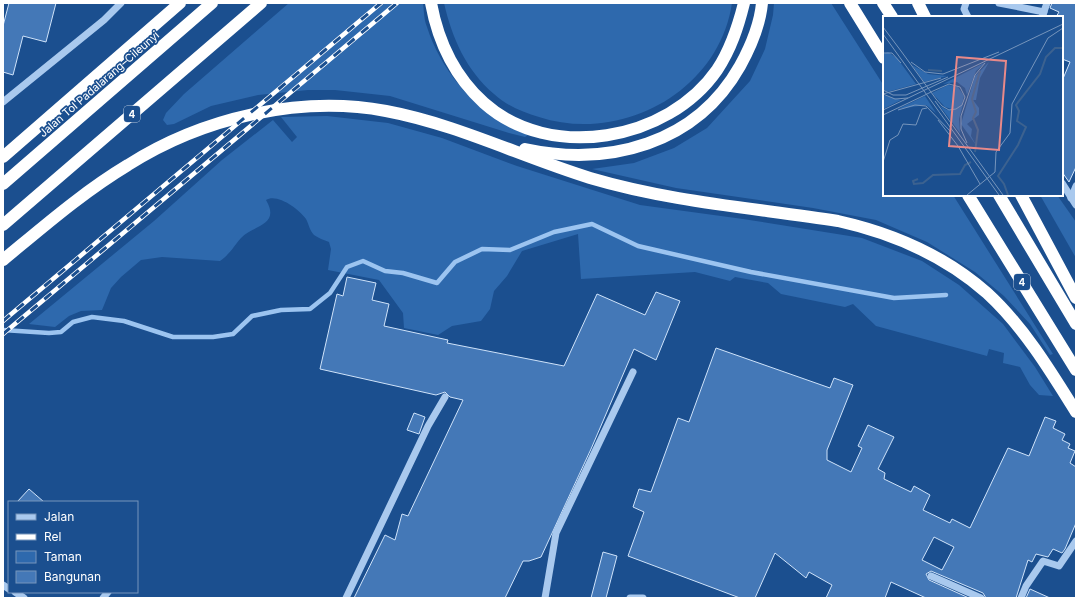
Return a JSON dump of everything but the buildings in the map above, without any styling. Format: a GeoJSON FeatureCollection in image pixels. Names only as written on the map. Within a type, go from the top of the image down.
{"type":"FeatureCollection","features":[{"type":"Feature","properties":{"kind":"highway"},"geometry":{"type":"LineString","coordinates":[[92,79],[170,3]]}},
{"type":"Feature","properties":{"kind":"highway"},"geometry":{"type":"LineString","coordinates":[[3,157],[180,3]]}},
{"type":"Feature","properties":{"kind":"highway","name":"Jalan Tol Padalarang–Cileunyi"},"geometry":{"type":"LineString","coordinates":[[3,184],[212,3]]}},
{"type":"Feature","properties":{"kind":"highway","name":"4"},"geometry":{"type":"LineString","coordinates":[[3,225],[261,3]]}},
{"type":"Feature","properties":{"kind":"highway"},"geometry":{"type":"LineString","coordinates":[[431,3],[437,29],[444,49],[454,68],[469,88],[484,103],[501,115],[537,130],[580,137],[623,133],[644,126],[682,105],[700,90],[716,70],[729,50],[739,26],[744,3]]}},
{"type":"Feature","properties":{"kind":"highway"},"geometry":{"type":"LineString","coordinates":[[471,136],[529,150],[575,155],[614,153],[655,142],[689,123],[705,110],[721,94],[735,76],[756,33],[762,3]]}},
{"type":"Feature","properties":{"kind":"highway"},"geometry":{"type":"LineString","coordinates":[[850,3],[883,56]]}},
{"type":"Feature","properties":{"kind":"highway"},"geometry":{"type":"LineString","coordinates":[[884,3],[891,16]]}},
{"type":"Feature","properties":{"kind":"highway"},"geometry":{"type":"LineString","coordinates":[[918,3],[924,16]]}},
{"type":"Feature","properties":{"kind":"highway"},"geometry":{"type":"LineString","coordinates":[[3,260],[80,198],[127,165],[172,141],[232,120],[297,107],[321,106],[362,108],[408,116],[590,177],[641,191],[838,221],[867,228],[898,239],[951,267],[987,293],[1020,330],[1076,412]]}},
{"type":"Feature","properties":{"kind":"highway","name":"4"},"geometry":{"type":"LineString","coordinates":[[969,196],[1076,370]]}},
{"type":"Feature","properties":{"kind":"highway","name":"4"},"geometry":{"type":"LineString","coordinates":[[1000,196],[1076,324]]}},
{"type":"Feature","properties":{"kind":"highway"},"geometry":{"type":"LineString","coordinates":[[1022,196],[1076,298]]}},
{"type":"Feature","properties":{"kind":"street"},"geometry":{"type":"LineString","coordinates":[[3,102],[104,20],[121,3]]}},
{"type":"Feature","properties":{"kind":"street"},"geometry":{"type":"LineString","coordinates":[[966,3],[964,9],[968,16]]}},
{"type":"Feature","properties":{"kind":"street"},"geometry":{"type":"LineString","coordinates":[[999,3],[1043,15],[1048,3]]}},
{"type":"Feature","properties":{"kind":"street"},"geometry":{"type":"LineString","coordinates":[[1063,185],[1076,205]]}},
{"type":"Feature","properties":{"kind":"street"},"geometry":{"type":"LineString","coordinates":[[1071,198],[1076,186]]}},
{"type":"Feature","properties":{"kind":"street"},"geometry":{"type":"LineString","coordinates":[[546,598],[556,533],[633,372]]}},
{"type":"Feature","properties":{"kind":"street"},"geometry":{"type":"LineString","coordinates":[[346,598],[428,426],[445,396]]}},
{"type":"Feature","properties":{"kind":"street"},"geometry":{"type":"LineString","coordinates":[[1021,598],[1026,586],[1043,561],[1059,566],[1076,540]]}},
{"type":"Feature","properties":{"kind":"street"},"geometry":{"type":"LineString","coordinates":[[932,576],[981,598]]}},
{"type":"Feature","properties":{"kind":"street"},"geometry":{"type":"LineString","coordinates":[[630,598],[643,598]]}},
{"type":"Feature","properties":{"kind":"green space"},"geometry":{"type":"Polygon","coordinates":[[[289,3],[423,3],[425,21],[434,44],[442,61],[453,77],[479,106],[494,118],[528,135],[525,137],[509,133],[390,96],[335,90],[308,90],[258,95],[211,106],[174,124],[167,125],[163,120],[166,113],[184,94],[289,3]]]}},
{"type":"Feature","properties":{"kind":"green space"},"geometry":{"type":"Polygon","coordinates":[[[444,3],[732,3],[723,34],[708,62],[687,85],[662,103],[633,116],[602,123],[571,123],[539,117],[515,108],[504,102],[484,85],[468,64],[456,41],[444,3]]]}},
{"type":"Feature","properties":{"kind":"green space"},"geometry":{"type":"Polygon","coordinates":[[[774,3],[831,3],[883,84],[883,196],[954,196],[1053,354],[1050,355],[1030,324],[1004,296],[975,272],[927,242],[876,220],[813,208],[676,188],[592,169],[634,163],[674,148],[707,128],[750,81],[765,49],[773,15],[774,3]]]}},
{"type":"Feature","properties":{"kind":"green space"},"geometry":{"type":"Polygon","coordinates":[[[327,116],[388,123],[442,138],[517,166],[640,205],[743,219],[862,238],[922,261],[959,285],[1003,324],[1035,367],[1053,396],[1039,395],[1030,385],[1020,367],[1003,363],[1004,353],[989,349],[987,356],[876,326],[853,304],[845,307],[781,294],[768,283],[735,277],[730,281],[695,272],[581,279],[578,234],[522,251],[507,276],[494,291],[490,309],[481,321],[452,326],[438,335],[404,328],[403,313],[379,280],[328,270],[331,249],[329,242],[314,235],[303,215],[288,203],[271,198],[266,200],[270,209],[268,220],[241,238],[229,253],[220,261],[162,257],[141,260],[121,277],[111,288],[102,310],[81,311],[69,316],[55,327],[29,324],[154,221],[222,160],[273,120],[292,142],[297,137],[281,117],[327,116]]]}},
{"type":"Feature","properties":{"kind":"green space"},"geometry":{"type":"Polygon","coordinates":[[[1041,196],[1058,196],[1076,222],[1076,258],[1041,196]]]}},
{"type":"Feature","properties":{"kind":"waterway"},"geometry":{"type":"LineString","coordinates":[[3,330],[49,333],[61,332],[73,322],[92,317],[124,321],[173,337],[213,337],[233,334],[252,316],[281,310],[310,309],[330,293],[347,267],[363,261],[385,271],[403,273],[437,283],[455,262],[482,249],[510,250],[554,232],[592,224],[638,246],[751,272],[894,298],[946,295]]}},
{"type":"Feature","properties":{"kind":"railway"},"geometry":{"type":"LineString","coordinates":[[3,321],[381,3]]}},
{"type":"Feature","properties":{"kind":"railway"},"geometry":{"type":"LineString","coordinates":[[3,334],[397,3]]}}]}
